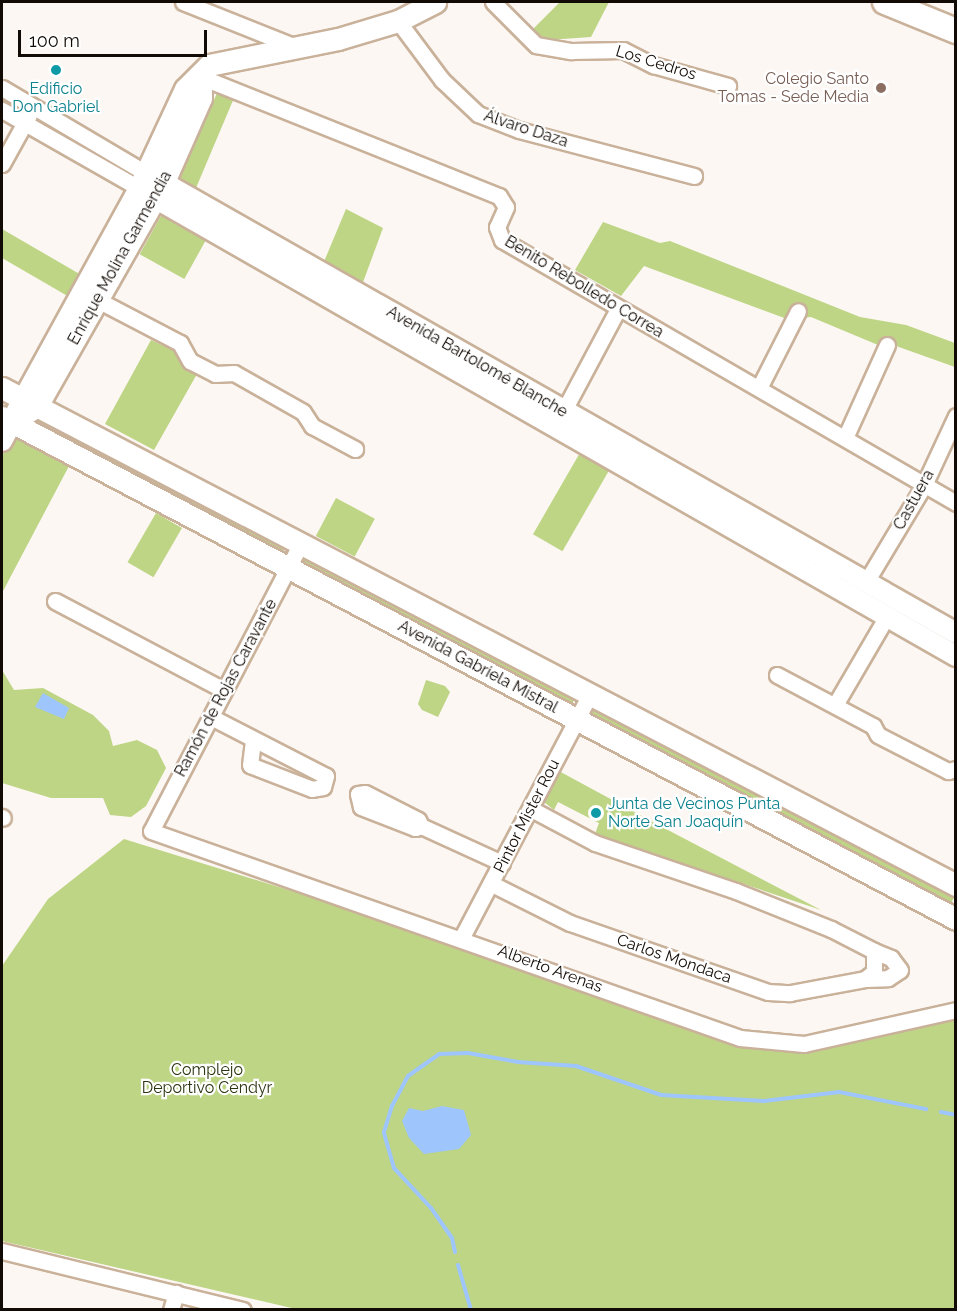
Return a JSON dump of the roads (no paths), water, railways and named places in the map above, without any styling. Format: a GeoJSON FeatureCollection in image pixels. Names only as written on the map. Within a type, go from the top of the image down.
{"type":"FeatureCollection","features":[{"type":"Feature","properties":{"kind":"main road","name":"Enrique Molina Garmendia"},"geometry":{"type":"LineString","coordinates":[[7,419],[29,402],[151,186],[185,89],[215,62],[301,49],[398,21],[435,2]]}},
{"type":"Feature","properties":{"kind":"main road"},"geometry":{"type":"LineString","coordinates":[[885,2],[912,7],[956,31]]}},
{"type":"Feature","properties":{"kind":"main road","name":"Avenida Gabriela Mistral"},"geometry":{"type":"LineString","coordinates":[[2,388],[956,885]]}},
{"type":"Feature","properties":{"kind":"main road","name":"Avenida Gabriela Mistral"},"geometry":{"type":"LineString","coordinates":[[7,419],[956,919]]}},
{"type":"Feature","properties":{"kind":"street"},"geometry":{"type":"LineString","coordinates":[[183,2],[301,49]]}},
{"type":"Feature","properties":{"kind":"street","name":"Los Cedros"},"geometry":{"type":"LineString","coordinates":[[493,2],[536,45],[571,51],[623,50],[653,65],[728,86]]}},
{"type":"Feature","properties":{"kind":"street","name":"Álvaro Daza"},"geometry":{"type":"LineString","coordinates":[[398,21],[442,80],[478,114],[519,130],[694,176]]}},
{"type":"Feature","properties":{"kind":"street","name":"Benito Rebolledo Correa"},"geometry":{"type":"LineString","coordinates":[[201,77],[499,196],[506,207],[498,228],[502,240],[956,503]]}},
{"type":"Feature","properties":{"kind":"street","name":"Avenida Bartolomé Blanche"},"geometry":{"type":"LineString","coordinates":[[2,88],[34,106],[151,186]]}},
{"type":"Feature","properties":{"kind":"street"},"geometry":{"type":"LineString","coordinates":[[2,164],[34,106]]}},
{"type":"Feature","properties":{"kind":"street","name":"Avenida Bartolomé Blanche"},"geometry":{"type":"LineString","coordinates":[[2,110],[24,124],[151,186],[319,281],[956,656]]}},
{"type":"Feature","properties":{"kind":"street","name":"Avenida Bartolomé Blanche"},"geometry":{"type":"LineString","coordinates":[[319,281],[563,412],[956,633]]}},
{"type":"Feature","properties":{"kind":"street"},"geometry":{"type":"LineString","coordinates":[[89,296],[180,343],[190,361],[215,374],[234,373],[303,412],[312,426],[356,448]]}},
{"type":"Feature","properties":{"kind":"street"},"geometry":{"type":"LineString","coordinates":[[563,412],[618,309]]}},
{"type":"Feature","properties":{"kind":"street"},"geometry":{"type":"LineString","coordinates":[[759,388],[798,311]]}},
{"type":"Feature","properties":{"kind":"street"},"geometry":{"type":"LineString","coordinates":[[845,438],[887,345]]}},
{"type":"Feature","properties":{"kind":"street","name":"Castuera"},"geometry":{"type":"LineString","coordinates":[[866,582],[924,485],[956,416]]}},
{"type":"Feature","properties":{"kind":"street","name":"Enrique Molina Garmendia"},"geometry":{"type":"LineString","coordinates":[[2,441],[7,419]]}},
{"type":"Feature","properties":{"kind":"street","name":"Ramón de Rojas Caravante"},"geometry":{"type":"LineString","coordinates":[[151,831],[300,545]]}},
{"type":"Feature","properties":{"kind":"street"},"geometry":{"type":"LineString","coordinates":[[55,601],[224,690]]}},
{"type":"Feature","properties":{"kind":"street"},"geometry":{"type":"LineString","coordinates":[[835,705],[887,616]]}},
{"type":"Feature","properties":{"kind":"street"},"geometry":{"type":"LineString","coordinates":[[777,675],[873,726],[878,735],[948,771],[956,769]]}},
{"type":"Feature","properties":{"kind":"street","name":"Pintor Mister Rou"},"geometry":{"type":"LineString","coordinates":[[462,937],[492,884],[590,694]]}},
{"type":"Feature","properties":{"kind":"street"},"geometry":{"type":"LineString","coordinates":[[211,717],[326,776],[323,787],[312,789],[250,765],[253,739]]}},
{"type":"Feature","properties":{"kind":"street","name":"Carlos Mondaca"},"geometry":{"type":"LineString","coordinates":[[492,884],[570,923],[768,992],[790,993],[865,979],[888,978],[900,970],[891,958],[736,891],[595,843],[531,809]]}},
{"type":"Feature","properties":{"kind":"street"},"geometry":{"type":"LineString","coordinates":[[422,826],[502,863]]}},
{"type":"Feature","properties":{"kind":"street","name":"Alberto Arenas"},"geometry":{"type":"LineString","coordinates":[[151,831],[462,937],[740,1038],[775,1044],[814,1042],[956,1010]]}},
{"type":"Feature","properties":{"kind":"street"},"geometry":{"type":"LineString","coordinates":[[865,979],[874,972],[874,951]]}},
{"type":"Feature","properties":{"kind":"street"},"geometry":{"type":"LineString","coordinates":[[2,1251],[243,1310]]}},
{"type":"Feature","properties":{"kind":"street"},"geometry":{"type":"LineString","coordinates":[[171,1310],[176,1293]]}},
{"type":"Feature","properties":{"kind":"water"},"geometry":{"type":"Polygon","coordinates":[[[43,693],[69,708],[64,719],[35,707],[43,693]]]}},
{"type":"Feature","properties":{"kind":"water"},"geometry":{"type":"Polygon","coordinates":[[[442,1106],[464,1110],[471,1135],[459,1149],[424,1154],[409,1138],[402,1121],[409,1108],[423,1111],[442,1106]]]}},
{"type":"Feature","properties":{"kind":"waterway"},"geometry":{"type":"LineString","coordinates":[[455,1252],[452,1238],[431,1208],[394,1168],[384,1132],[392,1106],[408,1076],[439,1054],[468,1053],[518,1062],[576,1066],[661,1095],[764,1101],[839,1092],[926,1109]]}},
{"type":"Feature","properties":{"kind":"waterway"},"geometry":{"type":"LineString","coordinates":[[941,1112],[956,1115]]}},
{"type":"Feature","properties":{"kind":"waterway"},"geometry":{"type":"LineString","coordinates":[[458,1265],[471,1310]]}},
{"type":"Feature","properties":{"kind":"place","name":"Edificio Don Gabriel"},"geometry":{"type":"Point","coordinates":[56,70]}},
{"type":"Feature","properties":{"kind":"place","name":"Colegio Santo Tomas - Sede Media"},"geometry":{"type":"Point","coordinates":[881,88]}},
{"type":"Feature","properties":{"kind":"place","name":"Junta de Vecinos Punta Norte San Joaquín"},"geometry":{"type":"Point","coordinates":[596,813]}},
{"type":"Feature","properties":{"kind":"park label","name":"Complejo Deportivo Cendyr"},"geometry":{"type":"Point","coordinates":[207,1079]}}]}
